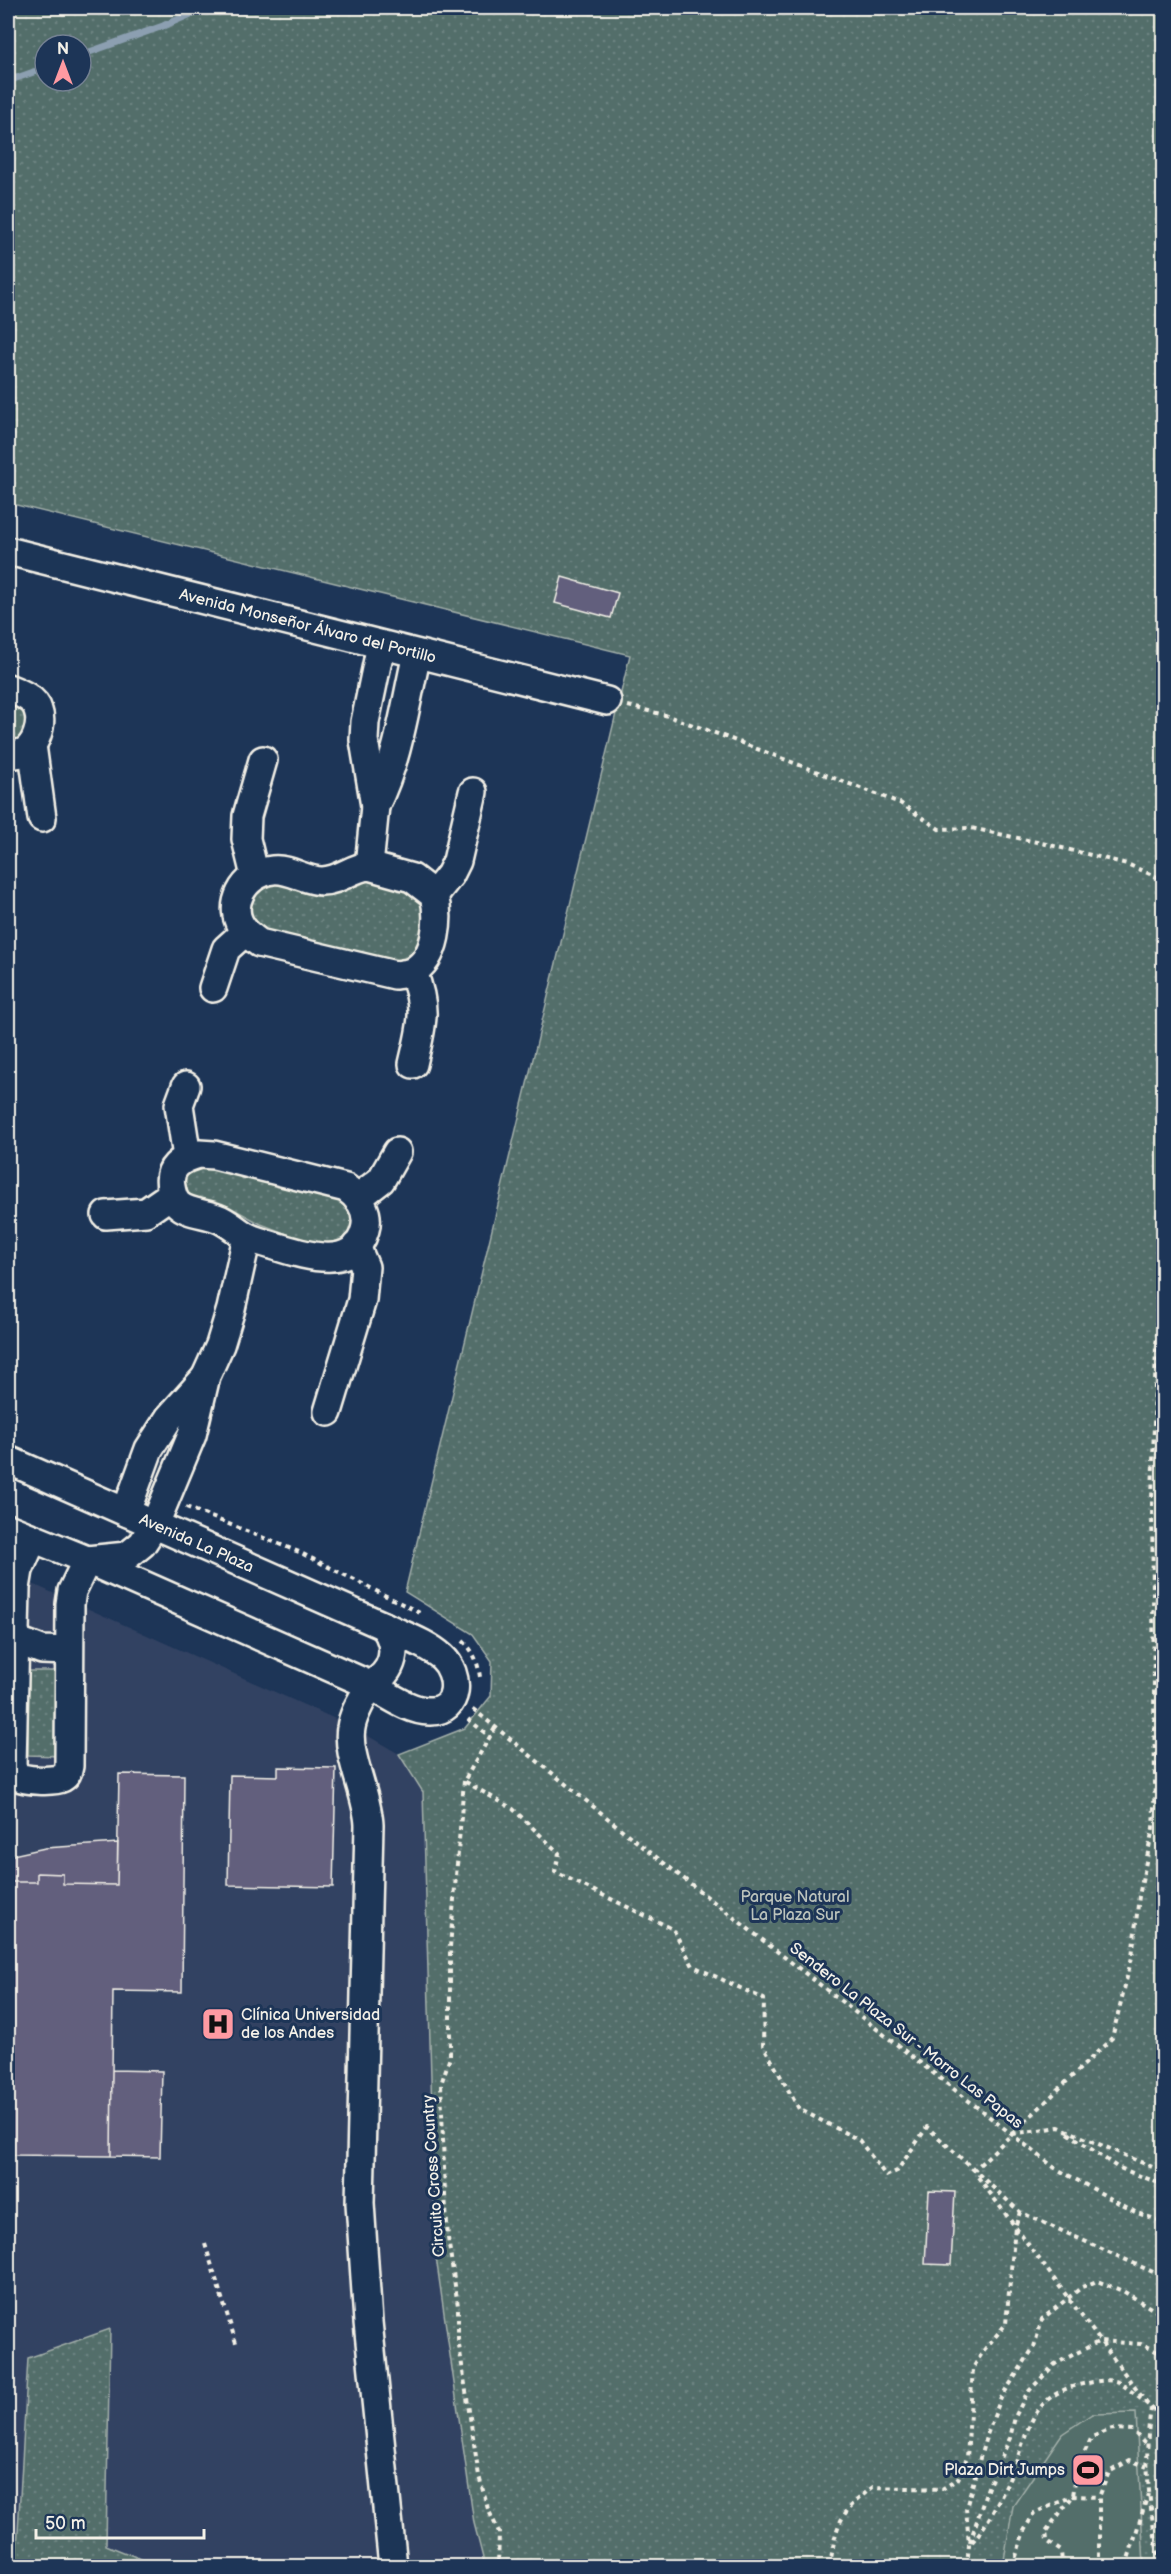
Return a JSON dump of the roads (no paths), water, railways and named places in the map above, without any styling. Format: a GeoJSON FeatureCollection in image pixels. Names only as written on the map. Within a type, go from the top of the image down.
{"type":"FeatureCollection","features":[{"type":"Feature","properties":{"kind":"street","name":"Avenida Monseñor Álvaro del Portillo"},"geometry":{"type":"LineString","coordinates":[[8,551],[607,701]]}},
{"type":"Feature","properties":{"kind":"street"},"geometry":{"type":"LineString","coordinates":[[369,867],[375,807],[364,740],[367,705],[381,645]]}},
{"type":"Feature","properties":{"kind":"street"},"geometry":{"type":"LineString","coordinates":[[375,807],[387,782],[399,741],[417,654]]}},
{"type":"Feature","properties":{"kind":"street"},"geometry":{"type":"LineString","coordinates":[[8,688],[29,698],[38,710],[38,731],[20,750],[42,818]]}},
{"type":"Feature","properties":{"kind":"street"},"geometry":{"type":"LineString","coordinates":[[255,876],[246,839],[247,816],[263,759]]}},
{"type":"Feature","properties":{"kind":"street"},"geometry":{"type":"LineString","coordinates":[[434,895],[450,875],[457,861],[473,792]]}},
{"type":"Feature","properties":{"kind":"street"},"geometry":{"type":"LineString","coordinates":[[358,867],[369,867],[412,878],[434,895],[438,921],[428,958],[412,972],[395,975],[259,943],[245,932],[238,920],[236,906],[243,885],[255,876],[273,870],[321,881],[343,877],[358,867]]}},
{"type":"Feature","properties":{"kind":"street"},"geometry":{"type":"LineString","coordinates":[[213,988],[226,949],[245,932]]}},
{"type":"Feature","properties":{"kind":"street"},"geometry":{"type":"LineString","coordinates":[[412,972],[423,1002],[422,1027],[412,1064]]}},
{"type":"Feature","properties":{"kind":"street"},"geometry":{"type":"LineString","coordinates":[[186,1086],[179,1105],[187,1157]]}},
{"type":"Feature","properties":{"kind":"street"},"geometry":{"type":"LineString","coordinates":[[359,1197],[381,1180],[397,1152]]}},
{"type":"Feature","properties":{"kind":"street"},"geometry":{"type":"LineString","coordinates":[[199,1154],[214,1155],[346,1188],[359,1197],[368,1220],[363,1237],[344,1255],[329,1258],[302,1254],[247,1237],[223,1221],[178,1204],[172,1194],[169,1178],[174,1165],[187,1157],[199,1154]]}},
{"type":"Feature","properties":{"kind":"street"},"geometry":{"type":"LineString","coordinates":[[106,1215],[146,1212],[172,1194]]}},
{"type":"Feature","properties":{"kind":"street"},"geometry":{"type":"LineString","coordinates":[[33,1538],[17,1578],[11,1639],[12,1765],[15,1775],[22,1780],[59,1780],[68,1771],[68,1651],[72,1591],[87,1560],[127,1556],[142,1544],[155,1524],[192,1435],[206,1376],[220,1345],[231,1309],[247,1237]]}},
{"type":"Feature","properties":{"kind":"street"},"geometry":{"type":"LineString","coordinates":[[328,1412],[362,1300],[365,1267],[356,1246]]}},
{"type":"Feature","properties":{"kind":"street"},"geometry":{"type":"LineString","coordinates":[[126,1512],[149,1449],[169,1418],[206,1376]]}},
{"type":"Feature","properties":{"kind":"street","name":"Avenida La Plaza"},"geometry":{"type":"LineString","coordinates":[[8,1460],[384,1626],[442,1656],[452,1671],[454,1691],[448,1706],[427,1711],[410,1706],[370,1685],[87,1560],[8,1528]]}},
{"type":"Feature","properties":{"kind":"street"},"geometry":{"type":"LineString","coordinates":[[384,1626],[393,1641],[393,1659],[385,1674],[370,1685],[353,1719],[350,1732],[352,1748],[367,1802],[369,1825],[360,2203],[368,2322],[393,2566]]}},
{"type":"Feature","properties":{"kind":"street"},"geometry":{"type":"LineString","coordinates":[[11,1639],[42,1650],[68,1651]]}},
{"type":"Feature","properties":{"kind":"waterway"},"geometry":{"type":"LineString","coordinates":[[93,51],[163,26],[205,8]]}},
{"type":"Feature","properties":{"kind":"waterway"},"geometry":{"type":"LineString","coordinates":[[8,81],[33,72]]}},
{"type":"Feature","properties":{"kind":"place","name":"Clínica Universidad de los Andes"},"geometry":{"type":"Point","coordinates":[218,2024]}},
{"type":"Feature","properties":{"kind":"place","name":"Plaza Dirt Jumps"},"geometry":{"type":"Point","coordinates":[1088,2470]}},
{"type":"Feature","properties":{"kind":"park label","name":"Parque Natural La Plaza Sur"},"geometry":{"type":"Point","coordinates":[795,1906]}}]}
